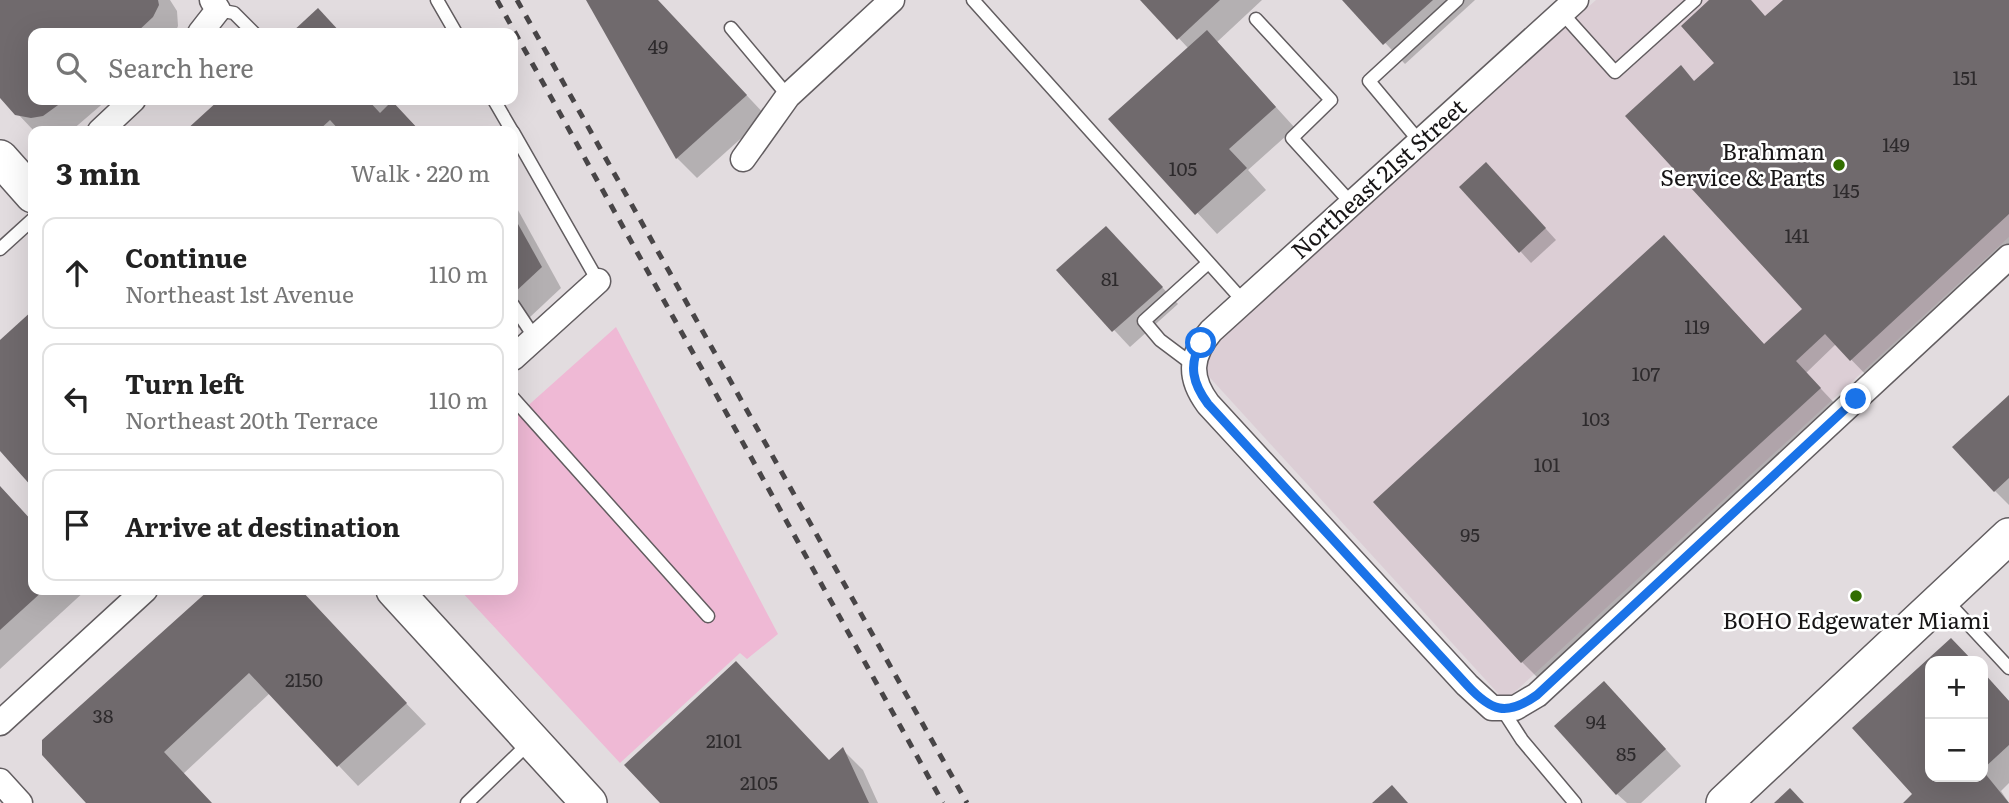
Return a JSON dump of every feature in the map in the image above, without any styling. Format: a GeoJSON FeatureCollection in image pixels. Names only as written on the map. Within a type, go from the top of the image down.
{"type":"FeatureCollection","features":[{"type":"Feature","properties":{"kind":"main road"},"geometry":{"type":"LineString","coordinates":[[0,158],[28,189]]}},
{"type":"Feature","properties":{"kind":"main road"},"geometry":{"type":"LineString","coordinates":[[1724,803],[2009,536]]}},
{"type":"Feature","properties":{"kind":"main road"},"geometry":{"type":"LineString","coordinates":[[399,595],[589,803]]}},
{"type":"Feature","properties":{"kind":"street"},"geometry":{"type":"LineString","coordinates":[[743,159],[788,96],[892,0]]}},
{"type":"Feature","properties":{"kind":"street"},"geometry":{"type":"LineString","coordinates":[[203,28],[215,5]]}},
{"type":"Feature","properties":{"kind":"street","name":"Northeast 21st Street"},"geometry":{"type":"LineString","coordinates":[[1192,363],[1194,354],[1211,331],[1569,6]]}},
{"type":"Feature","properties":{"kind":"street"},"geometry":{"type":"LineString","coordinates":[[105,126],[128,105]]}},
{"type":"Feature","properties":{"kind":"street"},"geometry":{"type":"LineString","coordinates":[[1192,363],[1194,378],[1208,404],[1473,692],[1492,708],[1515,708],[1537,695],[2009,257]]}},
{"type":"Feature","properties":{"kind":"street"},"geometry":{"type":"LineString","coordinates":[[518,353],[598,281]]}},
{"type":"Feature","properties":{"kind":"street"},"geometry":{"type":"LineString","coordinates":[[0,723],[140,595]]}},
{"type":"Feature","properties":{"kind":"street"},"geometry":{"type":"LineString","coordinates":[[0,781],[20,803]]}},
{"type":"Feature","properties":{"kind":"lane"},"geometry":{"type":"LineString","coordinates":[[437,0],[453,28]]}},
{"type":"Feature","properties":{"kind":"lane"},"geometry":{"type":"LineString","coordinates":[[973,0],[1206,264],[1244,302]]}},
{"type":"Feature","properties":{"kind":"lane"},"geometry":{"type":"LineString","coordinates":[[1420,142],[1369,81],[1457,0]]}},
{"type":"Feature","properties":{"kind":"lane"},"geometry":{"type":"LineString","coordinates":[[1569,6],[1615,72],[1695,0]]}},
{"type":"Feature","properties":{"kind":"lane"},"geometry":{"type":"LineString","coordinates":[[215,5],[234,13],[249,28]]}},
{"type":"Feature","properties":{"kind":"lane"},"geometry":{"type":"LineString","coordinates":[[1256,19],[1331,100],[1292,138],[1352,204]]}},
{"type":"Feature","properties":{"kind":"lane"},"geometry":{"type":"LineString","coordinates":[[731,28],[788,96]]}},
{"type":"Feature","properties":{"kind":"lane"},"geometry":{"type":"LineString","coordinates":[[497,105],[509,126]]}},
{"type":"Feature","properties":{"kind":"lane"},"geometry":{"type":"LineString","coordinates":[[518,141],[598,281]]}},
{"type":"Feature","properties":{"kind":"lane"},"geometry":{"type":"LineString","coordinates":[[0,249],[28,224]]}},
{"type":"Feature","properties":{"kind":"lane"},"geometry":{"type":"LineString","coordinates":[[1192,363],[1160,340],[1144,321],[1206,264]]}},
{"type":"Feature","properties":{"kind":"lane"},"geometry":{"type":"LineString","coordinates":[[518,312],[535,338]]}},
{"type":"Feature","properties":{"kind":"lane"},"geometry":{"type":"LineString","coordinates":[[518,404],[708,616]]}},
{"type":"Feature","properties":{"kind":"lane"},"geometry":{"type":"LineString","coordinates":[[1944,597],[2009,668]]}},
{"type":"Feature","properties":{"kind":"lane"},"geometry":{"type":"LineString","coordinates":[[1502,709],[1522,740],[1575,803]]}},
{"type":"Feature","properties":{"kind":"lane"},"geometry":{"type":"LineString","coordinates":[[467,803],[532,740]]}},
{"type":"Feature","properties":{"kind":"shaded area"},"geometry":{"type":"Polygon","coordinates":[[[1596,0],[2009,0],[2009,237],[1505,701],[1192,358],[1596,0]]]}},
{"type":"Feature","properties":{"kind":"shaded area"},"geometry":{"type":"Polygon","coordinates":[[[616,327],[778,634],[747,659],[740,653],[620,763],[465,595],[518,595],[518,415],[616,327]]]}},
{"type":"Feature","properties":{"kind":"building"},"geometry":{"type":"Polygon","coordinates":[[[0,0],[158,0],[159,5],[153,17],[141,28],[28,28],[28,105],[58,105],[43,116],[31,118],[15,115],[0,98],[0,0]]]}},
{"type":"Feature","properties":{"kind":"building"},"geometry":{"type":"Polygon","coordinates":[[[586,0],[658,0],[747,95],[676,159],[586,0]]]}},
{"type":"Feature","properties":{"kind":"building"},"geometry":{"type":"Polygon","coordinates":[[[1140,0],[1220,0],[1177,40],[1140,0]]]}},
{"type":"Feature","properties":{"kind":"building"},"geometry":{"type":"Polygon","coordinates":[[[1342,0],[1433,0],[1383,45],[1342,0]]]}},
{"type":"Feature","properties":{"kind":"building"},"geometry":{"type":"Polygon","coordinates":[[[1709,0],[1751,0],[1765,16],[1783,0],[2009,0],[2009,214],[1850,361],[1825,334],[1796,361],[1821,388],[1521,663],[1373,502],[1664,235],[1764,344],[1802,309],[1625,116],[1681,65],[1694,81],[1714,63],[1681,26],[1709,0]]]}},
{"type":"Feature","properties":{"kind":"building"},"geometry":{"type":"Polygon","coordinates":[[[318,8],[336,28],[296,28],[318,8]]]}},
{"type":"Feature","properties":{"kind":"building"},"geometry":{"type":"Polygon","coordinates":[[[1207,30],[1276,107],[1229,149],[1247,168],[1195,215],[1108,119],[1207,30]]]}},
{"type":"Feature","properties":{"kind":"building"},"geometry":{"type":"Polygon","coordinates":[[[214,105],[373,105],[380,113],[388,105],[396,105],[415,126],[335,126],[330,120],[323,126],[190,126],[214,105]]]}},
{"type":"Feature","properties":{"kind":"building"},"geometry":{"type":"Polygon","coordinates":[[[1486,162],[1546,228],[1519,253],[1459,187],[1486,162]]]}},
{"type":"Feature","properties":{"kind":"building"},"geometry":{"type":"Polygon","coordinates":[[[518,224],[542,267],[518,289],[518,224]]]}},
{"type":"Feature","properties":{"kind":"building"},"geometry":{"type":"Polygon","coordinates":[[[1106,226],[1163,287],[1112,332],[1056,270],[1106,226]]]}},
{"type":"Feature","properties":{"kind":"building"},"geometry":{"type":"Polygon","coordinates":[[[28,315],[28,482],[0,451],[0,340],[28,315]]]}},
{"type":"Feature","properties":{"kind":"building"},"geometry":{"type":"Polygon","coordinates":[[[2009,395],[2009,478],[1994,492],[1952,447],[2009,395]]]}},
{"type":"Feature","properties":{"kind":"building"},"geometry":{"type":"Polygon","coordinates":[[[0,486],[28,517],[28,595],[38,595],[0,630],[0,486]]]}},
{"type":"Feature","properties":{"kind":"building"},"geometry":{"type":"Polygon","coordinates":[[[203,595],[306,595],[407,703],[337,767],[249,673],[164,752],[212,803],[86,803],[42,755],[42,740],[203,595]]]}},
{"type":"Feature","properties":{"kind":"building"},"geometry":{"type":"Polygon","coordinates":[[[1951,638],[1968,656],[1931,656],[1951,638]]]}},
{"type":"Feature","properties":{"kind":"building"},"geometry":{"type":"Polygon","coordinates":[[[736,661],[829,760],[843,747],[869,803],[660,803],[624,765],[736,661]]]}},
{"type":"Feature","properties":{"kind":"building"},"geometry":{"type":"Polygon","coordinates":[[[1925,662],[1925,782],[1988,782],[1988,777],[2009,803],[1903,803],[1912,794],[1852,728],[1925,662]]]}},
{"type":"Feature","properties":{"kind":"building"},"geometry":{"type":"Polygon","coordinates":[[[1988,678],[2009,701],[2009,745],[1988,764],[1988,678]]]}},
{"type":"Feature","properties":{"kind":"building"},"geometry":{"type":"Polygon","coordinates":[[[1604,681],[1666,749],[1616,795],[1554,726],[1604,681]]]}},
{"type":"Feature","properties":{"kind":"building"},"geometry":{"type":"Polygon","coordinates":[[[1392,785],[1408,803],[1372,803],[1392,785]]]}},
{"type":"Feature","properties":{"kind":"building"},"geometry":{"type":"Polygon","coordinates":[[[1790,788],[1804,803],[1774,803],[1790,788]]]}},
{"type":"Feature","properties":{"kind":"railway"},"geometry":{"type":"LineString","coordinates":[[497,0],[513,28]]}},
{"type":"Feature","properties":{"kind":"railway"},"geometry":{"type":"LineString","coordinates":[[517,0],[967,803]]}},
{"type":"Feature","properties":{"kind":"railway"},"geometry":{"type":"LineString","coordinates":[[518,38],[943,803]]}},
{"type":"Feature","properties":{"kind":"place","name":"Brahman Service & Parts"},"geometry":{"type":"Point","coordinates":[1839,165]}},
{"type":"Feature","properties":{"kind":"place","name":"BOHO Edgewater Miami"},"geometry":{"type":"Point","coordinates":[1856,596]}},
{"type":"Feature","properties":{"kind":"route"},"geometry":{"type":"LineString","coordinates":[[1201,343],[1192,363],[1194,378],[1208,404],[1479,698],[1492,708],[1502,709],[1515,708],[1537,695],[1856,399]]}}]}
